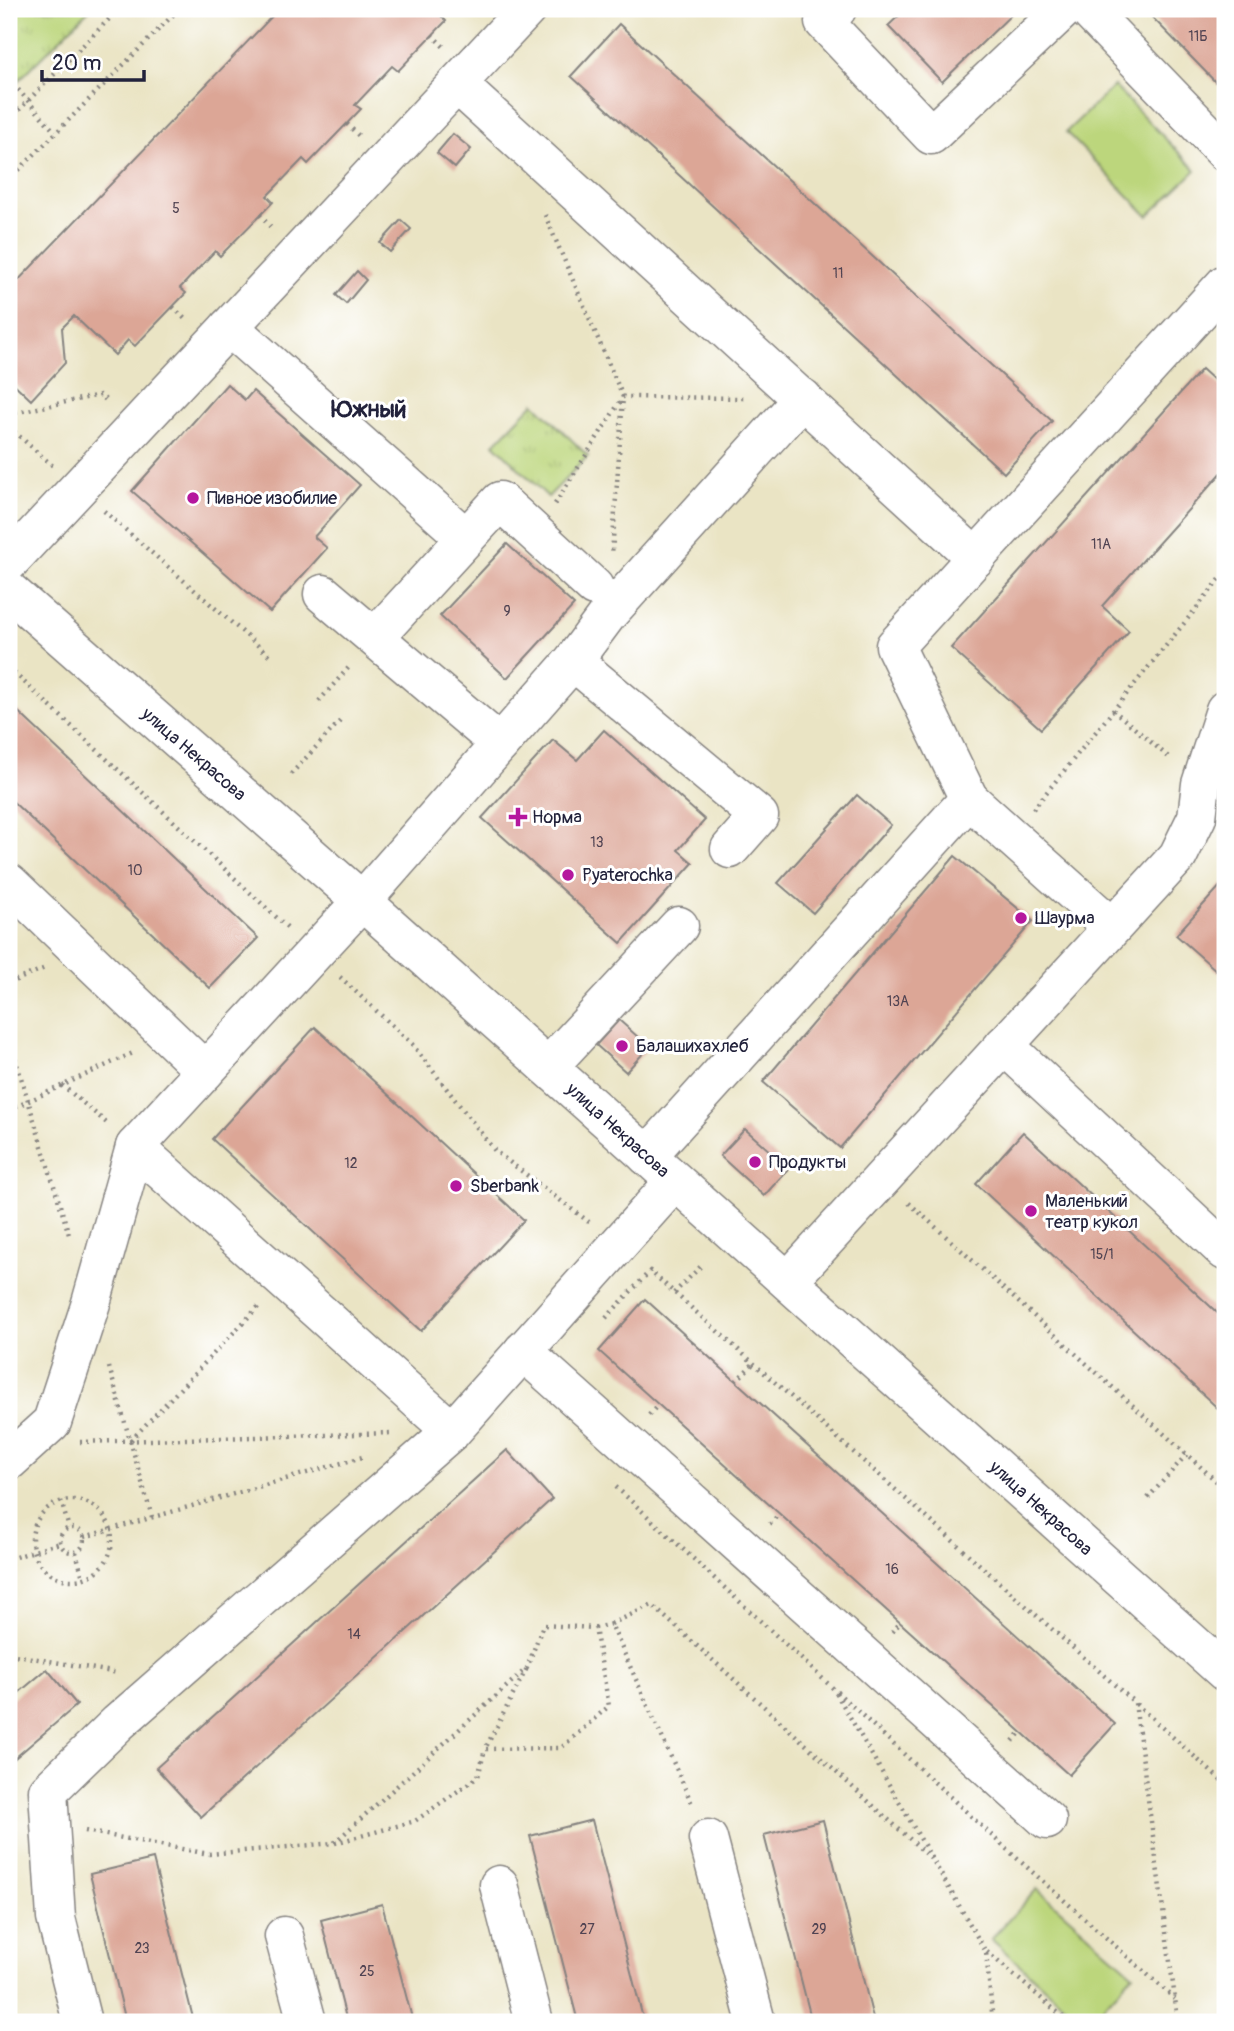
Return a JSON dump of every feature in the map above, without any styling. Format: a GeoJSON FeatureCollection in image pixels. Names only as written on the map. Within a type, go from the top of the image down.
{"type":"FeatureCollection","features":[{"type":"Feature","properties":{"kind":"street"},"geometry":{"type":"LineString","coordinates":[[9,562],[527,9]]}},
{"type":"Feature","properties":{"kind":"street"},"geometry":{"type":"LineString","coordinates":[[837,9],[824,22],[931,135],[1064,9]]}},
{"type":"Feature","properties":{"kind":"street"},"geometry":{"type":"LineString","coordinates":[[1087,9],[1225,152]]}},
{"type":"Feature","properties":{"kind":"street"},"geometry":{"type":"LineString","coordinates":[[457,84],[976,558]]}},
{"type":"Feature","properties":{"kind":"street"},"geometry":{"type":"LineString","coordinates":[[1112,927],[969,800],[895,646],[1225,284]]}},
{"type":"Feature","properties":{"kind":"street"},"geometry":{"type":"LineString","coordinates":[[229,327],[466,538]]}},
{"type":"Feature","properties":{"kind":"street"},"geometry":{"type":"LineString","coordinates":[[9,1461],[52,1422],[91,1303],[135,1147],[362,901],[573,661],[608,614],[803,398]]}},
{"type":"Feature","properties":{"kind":"street"},"geometry":{"type":"LineString","coordinates":[[375,637],[500,501],[536,534],[603,574]]}},
{"type":"Feature","properties":{"kind":"street","name":"улица Некрасова"},"geometry":{"type":"LineString","coordinates":[[9,591],[362,901],[1225,1672]]}},
{"type":"Feature","properties":{"kind":"street"},"geometry":{"type":"LineString","coordinates":[[323,594],[500,744]]}},
{"type":"Feature","properties":{"kind":"street"},"geometry":{"type":"LineString","coordinates":[[573,661],[759,816],[730,849]]}},
{"type":"Feature","properties":{"kind":"street"},"geometry":{"type":"LineString","coordinates":[[788,1281],[1178,856],[1197,817],[1213,795],[1225,710]]}},
{"type":"Feature","properties":{"kind":"street"},"geometry":{"type":"LineString","coordinates":[[647,1156],[969,800]]}},
{"type":"Feature","properties":{"kind":"street"},"geometry":{"type":"LineString","coordinates":[[9,883],[205,1071]]}},
{"type":"Feature","properties":{"kind":"street"},"geometry":{"type":"LineString","coordinates":[[548,1067],[679,926]]}},
{"type":"Feature","properties":{"kind":"street"},"geometry":{"type":"LineString","coordinates":[[1004,1045],[1225,1251]]}},
{"type":"Feature","properties":{"kind":"street"},"geometry":{"type":"LineString","coordinates":[[135,1147],[452,1431]]}},
{"type":"Feature","properties":{"kind":"street"},"geometry":{"type":"LineString","coordinates":[[82,2022],[56,1918],[48,1791],[118,1723],[452,1431],[676,1181]]}},
{"type":"Feature","properties":{"kind":"street"},"geometry":{"type":"LineString","coordinates":[[523,1351],[1047,1820]]}},
{"type":"Feature","properties":{"kind":"street"},"geometry":{"type":"LineString","coordinates":[[708,1839],[757,2022]]}},
{"type":"Feature","properties":{"kind":"street"},"geometry":{"type":"LineString","coordinates":[[499,1885],[534,2022]]}},
{"type":"Feature","properties":{"kind":"street"},"geometry":{"type":"LineString","coordinates":[[284,1936],[307,2022]]}},
{"type":"Feature","properties":{"kind":"path"},"geometry":{"type":"LineString","coordinates":[[9,120],[119,9]]}},
{"type":"Feature","properties":{"kind":"path"},"geometry":{"type":"LineString","coordinates":[[9,180],[174,10]]}},
{"type":"Feature","properties":{"kind":"path"},"geometry":{"type":"LineString","coordinates":[[9,79],[55,132]]}},
{"type":"Feature","properties":{"kind":"path"},"geometry":{"type":"LineString","coordinates":[[541,206],[623,397],[603,574]]}},
{"type":"Feature","properties":{"kind":"path"},"geometry":{"type":"LineString","coordinates":[[9,414],[100,395],[135,427]]}},
{"type":"Feature","properties":{"kind":"path"},"geometry":{"type":"LineString","coordinates":[[623,397],[748,398]]}},
{"type":"Feature","properties":{"kind":"path"},"geometry":{"type":"LineString","coordinates":[[536,534],[623,397]]}},
{"type":"Feature","properties":{"kind":"path"},"geometry":{"type":"LineString","coordinates":[[9,427],[271,657]]}},
{"type":"Feature","properties":{"kind":"path"},"geometry":{"type":"LineString","coordinates":[[1010,836],[1225,573]]}},
{"type":"Feature","properties":{"kind":"path"},"geometry":{"type":"LineString","coordinates":[[320,701],[375,637]]}},
{"type":"Feature","properties":{"kind":"path"},"geometry":{"type":"LineString","coordinates":[[1113,710],[1213,795]]}},
{"type":"Feature","properties":{"kind":"path"},"geometry":{"type":"LineString","coordinates":[[291,774],[341,720]]}},
{"type":"Feature","properties":{"kind":"path"},"geometry":{"type":"LineString","coordinates":[[9,1110],[168,1036]]}},
{"type":"Feature","properties":{"kind":"path"},"geometry":{"type":"LineString","coordinates":[[62,1085],[135,1147]]}},
{"type":"Feature","properties":{"kind":"path"},"geometry":{"type":"LineString","coordinates":[[882,1179],[1225,1489]]}},
{"type":"Feature","properties":{"kind":"path"},"geometry":{"type":"LineString","coordinates":[[674,1293],[704,1264]]}},
{"type":"Feature","properties":{"kind":"path"},"geometry":{"type":"LineString","coordinates":[[605,1319],[650,1271],[1225,1784]]}},
{"type":"Feature","properties":{"kind":"path"},"geometry":{"type":"LineString","coordinates":[[130,1441],[284,1280]]}},
{"type":"Feature","properties":{"kind":"path"},"geometry":{"type":"LineString","coordinates":[[736,1381],[754,1363]]}},
{"type":"Feature","properties":{"kind":"path"},"geometry":{"type":"LineString","coordinates":[[77,1443],[396,1433]]}},
{"type":"Feature","properties":{"kind":"path"},"geometry":{"type":"LineString","coordinates":[[84,1537],[374,1453]]}},
{"type":"Feature","properties":{"kind":"path"},"geometry":{"type":"LineString","coordinates":[[1148,1498],[1187,1454]]}},
{"type":"Feature","properties":{"kind":"path"},"geometry":{"type":"LineString","coordinates":[[608,1480],[1002,1845],[1175,1999]]}},
{"type":"Feature","properties":{"kind":"path"},"geometry":{"type":"LineString","coordinates":[[77,1500],[92,1505],[104,1515],[111,1529],[113,1545],[107,1559],[97,1572],[83,1579],[68,1580],[53,1575],[41,1565],[33,1551],[32,1535],[37,1521],[47,1508],[61,1501],[77,1500]]}},
{"type":"Feature","properties":{"kind":"path"},"geometry":{"type":"LineString","coordinates":[[61,1501],[69,1528]]}},
{"type":"Feature","properties":{"kind":"path"},"geometry":{"type":"LineString","coordinates":[[69,1528],[78,1530],[84,1537],[83,1546],[76,1552],[66,1551],[60,1543],[61,1534],[69,1528]]}},
{"type":"Feature","properties":{"kind":"path"},"geometry":{"type":"LineString","coordinates":[[9,1559],[60,1543]]}},
{"type":"Feature","properties":{"kind":"path"},"geometry":{"type":"LineString","coordinates":[[76,1552],[83,1579]]}},
{"type":"Feature","properties":{"kind":"path"},"geometry":{"type":"LineString","coordinates":[[50,1824],[209,1854],[334,1843],[415,1821],[478,1777],[485,1749],[527,1668],[543,1625],[595,1628],[611,1624],[652,1605],[933,1860]]}},
{"type":"Feature","properties":{"kind":"path"},"geometry":{"type":"LineString","coordinates":[[611,1624],[708,1839]]}},
{"type":"Feature","properties":{"kind":"path"},"geometry":{"type":"LineString","coordinates":[[485,1749],[561,1748],[609,1706],[595,1628]]}},
{"type":"Feature","properties":{"kind":"path"},"geometry":{"type":"LineString","coordinates":[[9,1654],[166,1681]]}},
{"type":"Feature","properties":{"kind":"path"},"geometry":{"type":"LineString","coordinates":[[334,1843],[527,1668]]}},
{"type":"Feature","properties":{"kind":"path"},"geometry":{"type":"LineString","coordinates":[[833,1688],[986,1952],[1069,2022]]}},
{"type":"Feature","properties":{"kind":"path"},"geometry":{"type":"LineString","coordinates":[[1135,1703],[1178,2021]]}},
{"type":"Feature","properties":{"kind":"path"},"geometry":{"type":"LineString","coordinates":[[986,1952],[993,2022]]}},
{"type":"Feature","properties":{"kind":"green space"},"geometry":{"type":"Polygon","coordinates":[[[9,9],[90,9],[9,90],[9,9]]]}},
{"type":"Feature","properties":{"kind":"green space"},"geometry":{"type":"Polygon","coordinates":[[[1114,86],[1196,170],[1148,216],[1066,132],[1114,86]]]}},
{"type":"Feature","properties":{"kind":"green space"},"geometry":{"type":"Polygon","coordinates":[[[534,403],[588,456],[548,497],[494,444],[534,403]]]}},
{"type":"Feature","properties":{"kind":"green space"},"geometry":{"type":"Polygon","coordinates":[[[1037,1889],[1133,1974],[1090,2022],[1083,2022],[991,1939],[1037,1889]]]}},
{"type":"Feature","properties":{"kind":"building"},"geometry":{"type":"Polygon","coordinates":[[[279,9],[447,9],[441,16],[446,21],[398,71],[392,66],[355,105],[361,109],[308,164],[303,159],[267,196],[273,202],[220,256],[215,251],[180,288],[186,293],[135,346],[128,340],[115,355],[74,316],[62,328],[65,363],[31,400],[9,379],[9,290],[279,9]]]}},
{"type":"Feature","properties":{"kind":"building"},"geometry":{"type":"Polygon","coordinates":[[[906,9],[1017,9],[942,82],[888,26],[906,9]]]}},
{"type":"Feature","properties":{"kind":"building"},"geometry":{"type":"Polygon","coordinates":[[[1144,9],[1225,9],[1225,92],[1197,63],[1144,9]]]}},
{"type":"Feature","properties":{"kind":"building"},"geometry":{"type":"Polygon","coordinates":[[[619,24],[1052,421],[1004,473],[571,76],[619,24]]]}},
{"type":"Feature","properties":{"kind":"building"},"geometry":{"type":"Polygon","coordinates":[[[453,134],[471,149],[455,168],[437,153],[453,134]]]}},
{"type":"Feature","properties":{"kind":"building"},"geometry":{"type":"Polygon","coordinates":[[[401,220],[411,229],[390,252],[380,243],[401,220]]]}},
{"type":"Feature","properties":{"kind":"building"},"geometry":{"type":"Polygon","coordinates":[[[357,271],[366,280],[346,304],[336,295],[357,271]]]}},
{"type":"Feature","properties":{"kind":"building"},"geometry":{"type":"Polygon","coordinates":[[[1202,369],[1225,390],[1225,469],[1102,606],[1129,631],[1041,729],[951,648],[1202,369]]]}},
{"type":"Feature","properties":{"kind":"building"},"geometry":{"type":"Polygon","coordinates":[[[227,384],[245,400],[253,391],[360,485],[314,537],[327,548],[270,612],[132,491],[227,384]]]}},
{"type":"Feature","properties":{"kind":"building"},"geometry":{"type":"Polygon","coordinates":[[[507,544],[574,605],[507,678],[440,616],[507,544]]]}},
{"type":"Feature","properties":{"kind":"building"},"geometry":{"type":"Polygon","coordinates":[[[9,703],[258,938],[210,988],[9,798],[9,703]]]}},
{"type":"Feature","properties":{"kind":"building"},"geometry":{"type":"Polygon","coordinates":[[[604,730],[705,820],[678,850],[693,863],[621,943],[482,818],[553,740],[577,760],[604,730]]]}},
{"type":"Feature","properties":{"kind":"building"},"geometry":{"type":"Polygon","coordinates":[[[857,795],[891,825],[813,913],[778,883],[857,795]]]}},
{"type":"Feature","properties":{"kind":"building"},"geometry":{"type":"Polygon","coordinates":[[[955,856],[1033,921],[840,1148],[763,1082],[955,856]]]}},
{"type":"Feature","properties":{"kind":"building"},"geometry":{"type":"Polygon","coordinates":[[[1222,884],[1225,887],[1225,978],[1176,935],[1222,884]]]}},
{"type":"Feature","properties":{"kind":"building","name":"Балашихахлеб"},"geometry":{"type":"Polygon","coordinates":[[[619,1020],[649,1047],[626,1072],[596,1045],[619,1020]]]}},
{"type":"Feature","properties":{"kind":"building"},"geometry":{"type":"Polygon","coordinates":[[[315,1027],[524,1220],[421,1331],[212,1139],[315,1027]]]}},
{"type":"Feature","properties":{"kind":"building","name":"Продукты"},"geometry":{"type":"Polygon","coordinates":[[[745,1129],[789,1168],[764,1196],[720,1156],[745,1129]]]}},
{"type":"Feature","properties":{"kind":"building"},"geometry":{"type":"Polygon","coordinates":[[[1023,1132],[1225,1320],[1225,1415],[976,1184],[1023,1132]]]}},
{"type":"Feature","properties":{"kind":"building"},"geometry":{"type":"Polygon","coordinates":[[[645,1299],[1115,1724],[1069,1775],[599,1351],[645,1299]]]}},
{"type":"Feature","properties":{"kind":"building"},"geometry":{"type":"Polygon","coordinates":[[[507,1450],[552,1499],[201,1817],[156,1768],[507,1450]]]}},
{"type":"Feature","properties":{"kind":"building"},"geometry":{"type":"Polygon","coordinates":[[[47,1669],[77,1705],[9,1763],[9,1701],[47,1669]]]}},
{"type":"Feature","properties":{"kind":"building"},"geometry":{"type":"Polygon","coordinates":[[[592,1820],[644,2022],[578,2022],[530,1836],[592,1820]]]}},
{"type":"Feature","properties":{"kind":"building"},"geometry":{"type":"Polygon","coordinates":[[[823,1820],[874,2022],[812,2022],[764,1835],[823,1820]]]}},
{"type":"Feature","properties":{"kind":"building"},"geometry":{"type":"Polygon","coordinates":[[[153,1859],[194,2022],[126,2022],[90,1874],[153,1859]]]}},
{"type":"Feature","properties":{"kind":"building"},"geometry":{"type":"Polygon","coordinates":[[[382,1904],[413,2022],[347,2022],[321,1920],[382,1904]]]}},
{"type":"Feature","properties":{"kind":"place","name":"Пивное изобилие"},"geometry":{"type":"Point","coordinates":[193,498]}},
{"type":"Feature","properties":{"kind":"place","name":"Норма"},"geometry":{"type":"Point","coordinates":[518,817]}},
{"type":"Feature","properties":{"kind":"place","name":"Pyaterochka"},"geometry":{"type":"Point","coordinates":[568,875]}},
{"type":"Feature","properties":{"kind":"place","name":"Шаурма"},"geometry":{"type":"Point","coordinates":[1021,918]}},
{"type":"Feature","properties":{"kind":"place","name":"Балашихахлеб"},"geometry":{"type":"Point","coordinates":[622,1046]}},
{"type":"Feature","properties":{"kind":"place","name":"Продукты"},"geometry":{"type":"Point","coordinates":[755,1162]}},
{"type":"Feature","properties":{"kind":"place","name":"Sberbank"},"geometry":{"type":"Point","coordinates":[456,1186]}},
{"type":"Feature","properties":{"kind":"place","name":"Маленький театр кукол"},"geometry":{"type":"Point","coordinates":[1031,1211]}},
{"type":"Feature","properties":{"kind":"district","name":"Южный"},"geometry":{"type":"Point","coordinates":[369,409]}}]}
